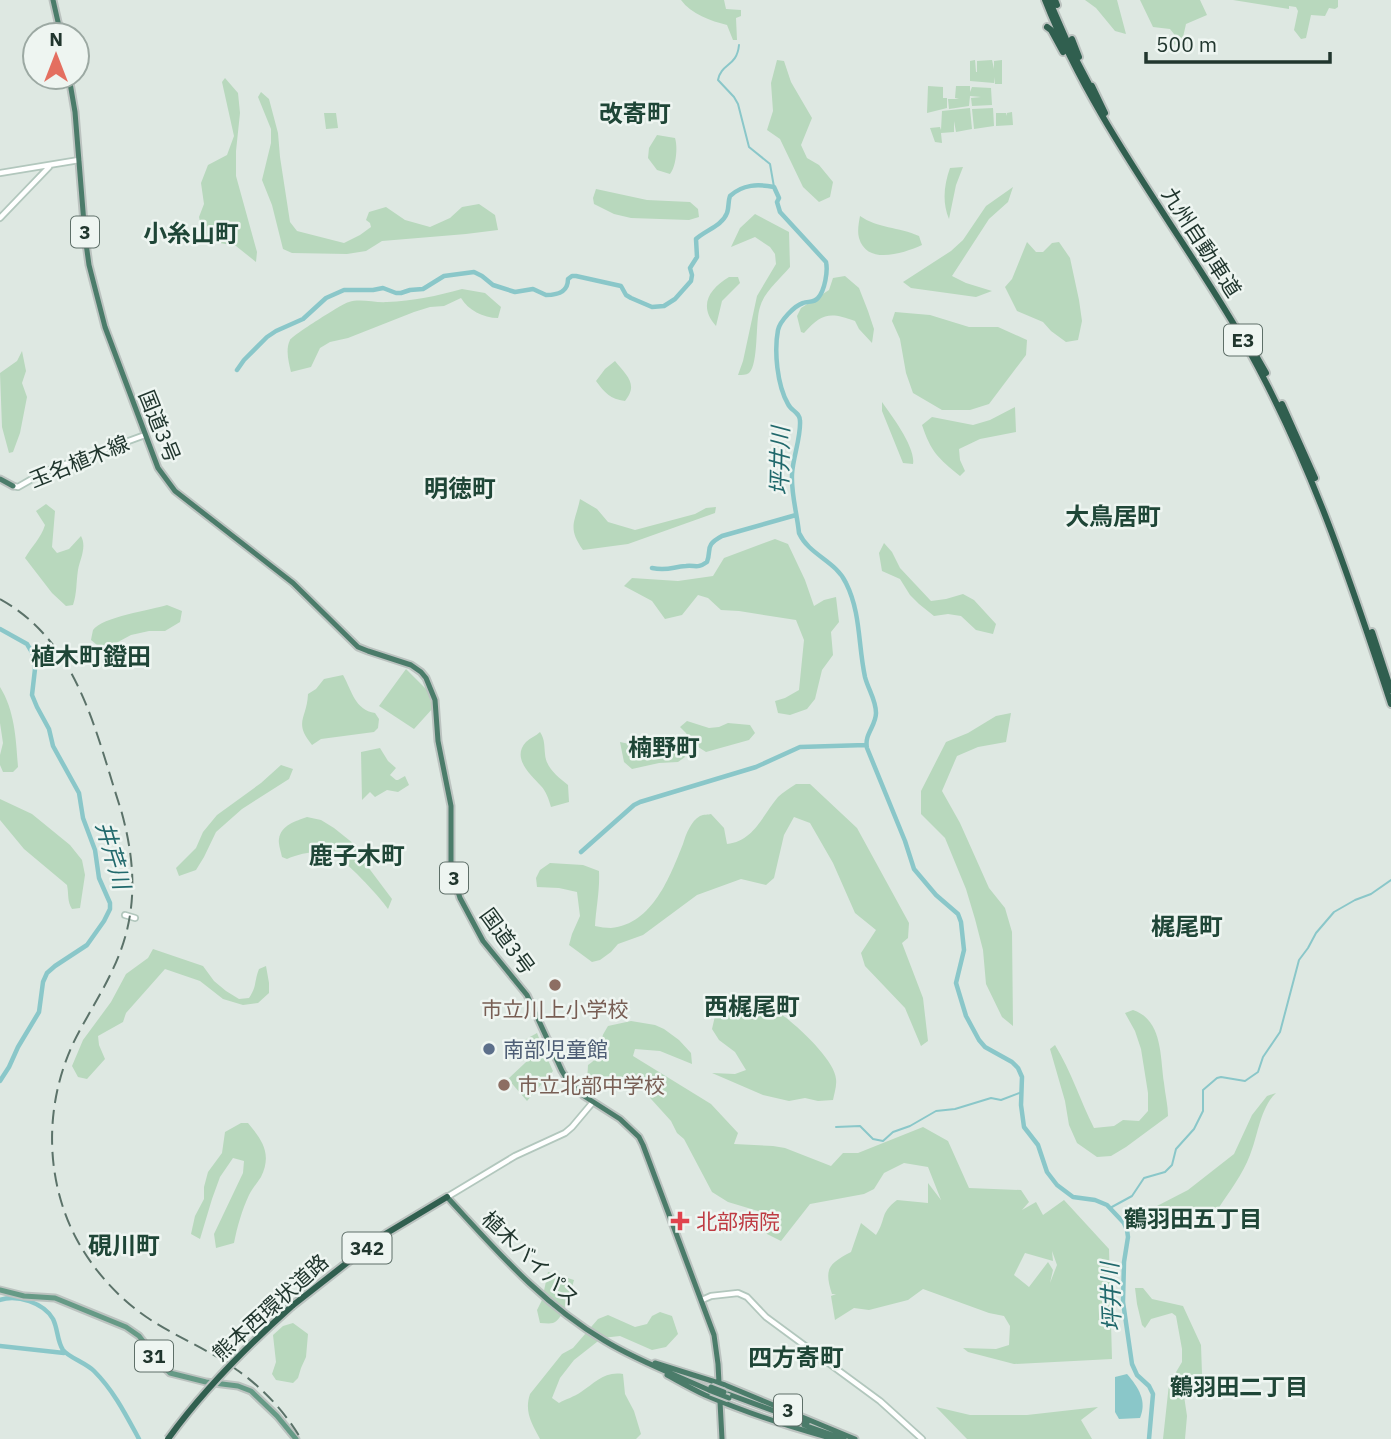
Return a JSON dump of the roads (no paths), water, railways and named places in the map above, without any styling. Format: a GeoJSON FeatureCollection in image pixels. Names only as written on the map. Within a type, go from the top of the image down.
{"type":"FeatureCollection","features":[{"type":"Feature","properties":{"kind":"highway"},"geometry":{"type":"LineString","coordinates":[[53,0],[58,21]]}},
{"type":"Feature","properties":{"kind":"highway","name":"九州自動車道"},"geometry":{"type":"LineString","coordinates":[[1047,0],[1105,113],[1222,297],[1282,404],[1328,510],[1391,690]]}},
{"type":"Feature","properties":{"kind":"highway","name":"九州自動車道"},"geometry":{"type":"LineString","coordinates":[[1047,0],[1077,71],[1117,140],[1230,317],[1279,408],[1324,510],[1391,704]]}},
{"type":"Feature","properties":{"kind":"highway"},"geometry":{"type":"LineString","coordinates":[[1047,27],[1076,79],[1117,140]]}},
{"type":"Feature","properties":{"kind":"highway"},"geometry":{"type":"LineString","coordinates":[[1072,39],[1105,113]]}},
{"type":"Feature","properties":{"kind":"highway","name":"国道3号"},"geometry":{"type":"LineString","coordinates":[[71,91],[89,265],[105,327],[162,475],[182,497],[293,583],[358,647],[411,665],[426,678],[435,700],[438,741],[451,806],[451,869],[460,898],[483,941],[520,985],[532,1004],[570,1084],[620,1119],[643,1144],[716,1342],[722,1439]]}},
{"type":"Feature","properties":{"kind":"highway"},"geometry":{"type":"LineString","coordinates":[[2,480],[13,486]]}},
{"type":"Feature","properties":{"kind":"highway","name":"植木バイパス"},"geometry":{"type":"LineString","coordinates":[[447,1198],[506,1262],[575,1322],[628,1354],[729,1396]]}},
{"type":"Feature","properties":{"kind":"highway","name":"熊本西環状道路"},"geometry":{"type":"LineString","coordinates":[[168,1439],[220,1374],[292,1306],[387,1233],[447,1198]]}},
{"type":"Feature","properties":{"kind":"highway"},"geometry":{"type":"LineString","coordinates":[[628,1354],[720,1383]]}},
{"type":"Feature","properties":{"kind":"highway"},"geometry":{"type":"LineString","coordinates":[[643,1361],[720,1402]]}},
{"type":"Feature","properties":{"kind":"highway","name":"3"},"geometry":{"type":"LineString","coordinates":[[720,1383],[854,1439]]}},
{"type":"Feature","properties":{"kind":"highway","name":"3"},"geometry":{"type":"LineString","coordinates":[[729,1396],[854,1439]]}},
{"type":"Feature","properties":{"kind":"highway","name":"3"},"geometry":{"type":"LineString","coordinates":[[729,1396],[844,1439]]}},
{"type":"Feature","properties":{"kind":"highway","name":"3"},"geometry":{"type":"LineString","coordinates":[[720,1402],[834,1439]]}},
{"type":"Feature","properties":{"kind":"main road"},"geometry":{"type":"LineString","coordinates":[[0,173],[80,160]]}},
{"type":"Feature","properties":{"kind":"main road"},"geometry":{"type":"LineString","coordinates":[[0,218],[49,166]]}},
{"type":"Feature","properties":{"kind":"main road","name":"玉名植木線"},"geometry":{"type":"LineString","coordinates":[[13,486],[18,487],[46,471],[145,435]]}},
{"type":"Feature","properties":{"kind":"main road"},"geometry":{"type":"LineString","coordinates":[[125,915],[135,918]]}},
{"type":"Feature","properties":{"kind":"main road","name":"342"},"geometry":{"type":"LineString","coordinates":[[447,1198],[516,1156],[565,1133],[593,1102]]}},
{"type":"Feature","properties":{"kind":"main road","name":"31"},"geometry":{"type":"LineString","coordinates":[[0,1290],[24,1296],[55,1298],[126,1327],[139,1336],[170,1373],[251,1391],[278,1416],[296,1439]]}},
{"type":"Feature","properties":{"kind":"main road"},"geometry":{"type":"LineString","coordinates":[[702,1300],[711,1296],[738,1293],[747,1297],[766,1317],[880,1401],[922,1439]]}},
{"type":"Feature","properties":{"kind":"water"},"geometry":{"type":"Polygon","coordinates":[[[1127,1374],[1141,1395],[1143,1406],[1140,1418],[1119,1419],[1115,1412],[1115,1377],[1127,1374]]]}},
{"type":"Feature","properties":{"kind":"waterway"},"geometry":{"type":"LineString","coordinates":[[739,45],[738,52],[722,70],[718,80],[738,104],[749,147],[770,164],[774,187]]}},
{"type":"Feature","properties":{"kind":"waterway","name":"坪井川"},"geometry":{"type":"LineString","coordinates":[[237,370],[267,337],[303,319],[326,298],[344,290],[383,288],[401,293],[423,289],[444,276],[474,272],[493,285],[515,292],[533,289],[550,295],[562,292],[568,279],[576,276],[621,286],[631,298],[652,307],[664,306],[675,299],[691,281],[690,268],[697,257],[696,239],[718,225],[725,217],[730,196],[751,186],[774,187],[779,198],[777,202],[780,212],[827,266],[820,295],[816,300],[805,302],[788,314],[779,326],[777,338],[777,368],[781,387],[788,404],[800,421],[792,481],[799,533],[809,547],[842,575],[851,594],[865,677],[876,708],[867,738],[867,748],[914,869],[936,895],[958,914],[961,922],[964,950],[956,983],[966,1016],[985,1047],[1018,1068],[1022,1077],[1021,1105],[1024,1127],[1038,1145],[1047,1172],[1057,1185],[1073,1197],[1095,1200],[1107,1205],[1127,1230],[1123,1302],[1132,1364],[1137,1375],[1153,1394],[1149,1439]]}},
{"type":"Feature","properties":{"kind":"waterway"},"geometry":{"type":"LineString","coordinates":[[652,568],[701,565],[707,562],[711,545],[716,539],[796,515]]}},
{"type":"Feature","properties":{"kind":"waterway","name":"井芹川"},"geometry":{"type":"LineString","coordinates":[[0,629],[27,644],[33,654],[35,669],[32,695],[49,729],[53,746],[79,793],[83,818],[95,850],[99,878],[110,903],[104,921],[87,945],[47,973],[43,982],[39,1012],[0,1081]]}},
{"type":"Feature","properties":{"kind":"waterway"},"geometry":{"type":"LineString","coordinates":[[581,852],[640,802],[756,767],[800,747],[866,745]]}},
{"type":"Feature","properties":{"kind":"waterway"},"geometry":{"type":"LineString","coordinates":[[1110,1208],[1132,1196],[1144,1178],[1165,1172],[1172,1165],[1176,1149],[1194,1129],[1203,1111],[1203,1090],[1217,1078],[1245,1081],[1258,1072],[1263,1057],[1280,1032],[1299,960],[1316,933],[1334,912],[1371,894],[1391,880]]}},
{"type":"Feature","properties":{"kind":"waterway"},"geometry":{"type":"LineString","coordinates":[[836,1127],[860,1126],[873,1139],[883,1141],[893,1132],[936,1111],[955,1109],[991,1098],[1001,1100],[1022,1092]]}},
{"type":"Feature","properties":{"kind":"waterway","name":"井芹川"},"geometry":{"type":"LineString","coordinates":[[0,1300],[14,1298],[30,1301],[49,1313],[63,1350],[91,1368],[108,1387],[139,1439]]}},
{"type":"Feature","properties":{"kind":"waterway"},"geometry":{"type":"LineString","coordinates":[[0,1346],[64,1353]]}},
{"type":"Feature","properties":{"kind":"railway"},"geometry":{"type":"LineString","coordinates":[[0,599],[27,617],[49,639],[80,691],[121,810],[130,854],[132,899],[123,944],[107,982],[68,1054],[54,1106],[53,1160],[65,1213],[83,1251],[120,1296],[154,1322],[247,1377],[273,1401],[301,1439]]}},
{"type":"Feature","properties":{"kind":"place","name":"市立川上小学校"},"geometry":{"type":"Point","coordinates":[555,985]}},
{"type":"Feature","properties":{"kind":"place","name":"南部児童館"},"geometry":{"type":"Point","coordinates":[489,1049]}},
{"type":"Feature","properties":{"kind":"place","name":"市立北部中学校"},"geometry":{"type":"Point","coordinates":[504,1085]}},
{"type":"Feature","properties":{"kind":"place","name":"北部病院"},"geometry":{"type":"Point","coordinates":[680,1221]}},
{"type":"Feature","properties":{"kind":"district","name":"改寄町"},"geometry":{"type":"Point","coordinates":[635,113]}},
{"type":"Feature","properties":{"kind":"district","name":"小糸山町"},"geometry":{"type":"Point","coordinates":[191,233]}},
{"type":"Feature","properties":{"kind":"district","name":"明徳町"},"geometry":{"type":"Point","coordinates":[460,488]}},
{"type":"Feature","properties":{"kind":"district","name":"大鳥居町"},"geometry":{"type":"Point","coordinates":[1113,516]}},
{"type":"Feature","properties":{"kind":"district","name":"植木町鐙田"},"geometry":{"type":"Point","coordinates":[91,656]}},
{"type":"Feature","properties":{"kind":"district","name":"楠野町"},"geometry":{"type":"Point","coordinates":[664,747]}},
{"type":"Feature","properties":{"kind":"district","name":"鹿子木町"},"geometry":{"type":"Point","coordinates":[357,855]}},
{"type":"Feature","properties":{"kind":"district","name":"梶尾町"},"geometry":{"type":"Point","coordinates":[1187,926]}},
{"type":"Feature","properties":{"kind":"district","name":"西梶尾町"},"geometry":{"type":"Point","coordinates":[752,1006]}},
{"type":"Feature","properties":{"kind":"district","name":"鶴羽田五丁目"},"geometry":{"type":"Point","coordinates":[1193,1218]}},
{"type":"Feature","properties":{"kind":"district","name":"硯川町"},"geometry":{"type":"Point","coordinates":[124,1245]}},
{"type":"Feature","properties":{"kind":"district","name":"四方寄町"},"geometry":{"type":"Point","coordinates":[796,1357]}},
{"type":"Feature","properties":{"kind":"district","name":"鶴羽田二丁目"},"geometry":{"type":"Point","coordinates":[1239,1386]}}]}
